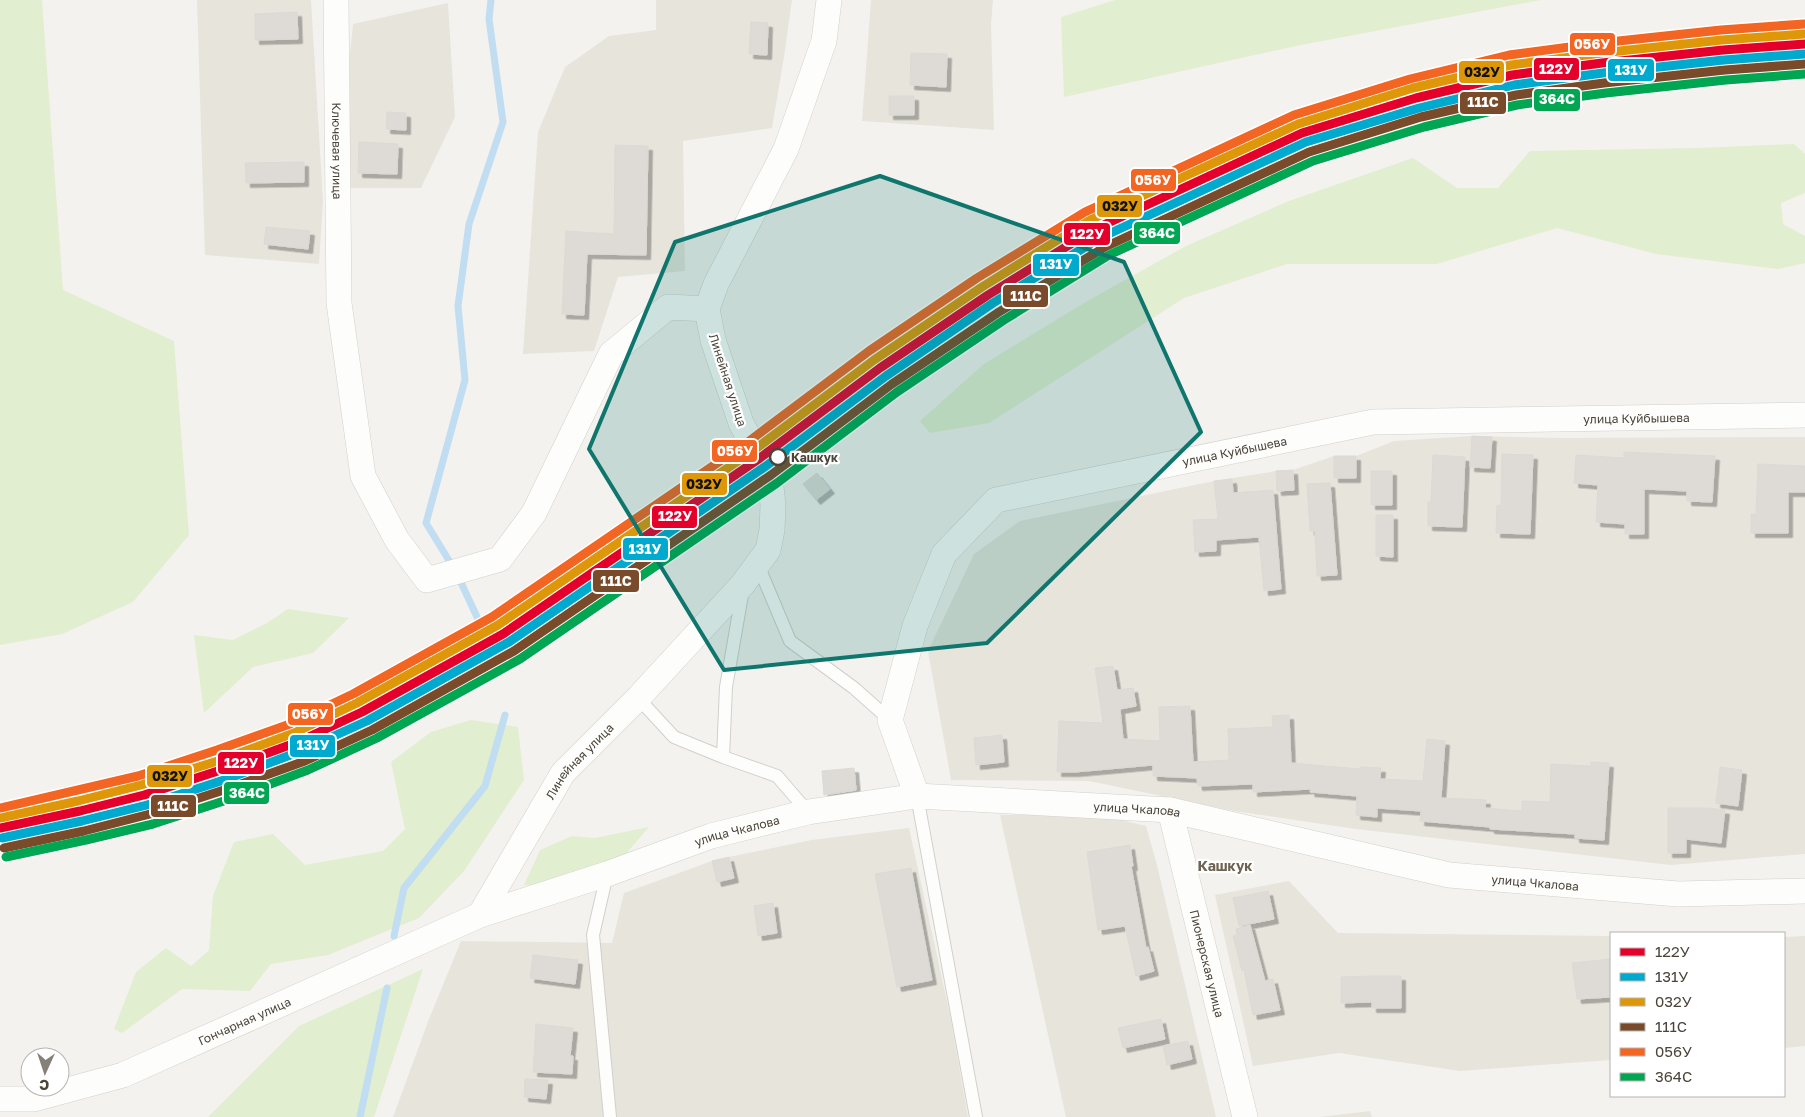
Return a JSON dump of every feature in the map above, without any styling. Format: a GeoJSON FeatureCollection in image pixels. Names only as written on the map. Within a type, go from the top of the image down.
{"type":"FeatureCollection","features":[{"type":"Feature","properties":{"kind":"street","name":"Ключевая улица"},"geometry":{"type":"LineString","coordinates":[[336,0],[339,303],[363,476],[397,540],[427,580],[500,559],[534,513],[611,354],[668,306],[707,308]]}},
{"type":"Feature","properties":{"kind":"street"},"geometry":{"type":"LineString","coordinates":[[707,308],[716,284],[786,149],[824,41],[830,0]]}},
{"type":"Feature","properties":{"kind":"street","name":"Линейная улица"},"geometry":{"type":"LineString","coordinates":[[480,915],[563,773],[638,698],[751,575],[768,550],[772,530],[773,505],[769,469],[760,458],[741,423],[713,340],[707,308]]}},
{"type":"Feature","properties":{"kind":"street","name":"улица Куйбышева"},"geometry":{"type":"LineString","coordinates":[[890,720],[915,626],[944,554],[996,500],[1373,422],[1805,415]]}},
{"type":"Feature","properties":{"kind":"street"},"geometry":{"type":"LineString","coordinates":[[890,720],[917,796]]}},
{"type":"Feature","properties":{"kind":"street","name":"улица Чкалова"},"geometry":{"type":"LineString","coordinates":[[480,915],[607,874],[711,836],[808,812],[917,796],[1170,810],[1449,875],[1678,894],[1805,891]]}},
{"type":"Feature","properties":{"kind":"street","name":"Пионерская улица"},"geometry":{"type":"LineString","coordinates":[[1170,810],[1245,1117]]}},
{"type":"Feature","properties":{"kind":"street","name":"Гончарная улица"},"geometry":{"type":"LineString","coordinates":[[0,1099],[34,1099],[123,1075],[480,915]]}},
{"type":"Feature","properties":{"kind":"lane"},"geometry":{"type":"LineString","coordinates":[[751,575],[790,641],[854,688],[890,720]]}},
{"type":"Feature","properties":{"kind":"lane"},"geometry":{"type":"LineString","coordinates":[[723,757],[726,687],[751,575]]}},
{"type":"Feature","properties":{"kind":"lane"},"geometry":{"type":"LineString","coordinates":[[638,698],[674,737],[723,757],[778,776],[808,812]]}},
{"type":"Feature","properties":{"kind":"lane"},"geometry":{"type":"LineString","coordinates":[[917,796],[976,1117]]}},
{"type":"Feature","properties":{"kind":"lane"},"geometry":{"type":"LineString","coordinates":[[607,874],[593,935],[610,1117]]}},
{"type":"Feature","properties":{"kind":"highlighted area"},"geometry":{"type":"Polygon","coordinates":[[[880,176],[1124,262],[1201,432],[987,643],[724,670],[589,449],[675,242],[880,176]]]}},
{"type":"Feature","properties":{"kind":"shaded area"},"geometry":{"type":"Polygon","coordinates":[[[197,0],[311,0],[323,201],[319,264],[205,255],[197,0]]]}},
{"type":"Feature","properties":{"kind":"shaded area"},"geometry":{"type":"Polygon","coordinates":[[[656,0],[792,0],[772,128],[683,141],[685,271],[618,277],[594,351],[523,354],[538,132],[565,67],[609,36],[656,30],[656,0]]]}},
{"type":"Feature","properties":{"kind":"shaded area"},"geometry":{"type":"Polygon","coordinates":[[[871,0],[993,0],[991,24],[994,130],[862,121],[871,0]]]}},
{"type":"Feature","properties":{"kind":"shaded area"},"geometry":{"type":"Polygon","coordinates":[[[448,3],[455,117],[421,188],[348,188],[348,74],[353,24],[448,3]]]}},
{"type":"Feature","properties":{"kind":"shaded area"},"geometry":{"type":"Polygon","coordinates":[[[1472,436],[1561,438],[1805,437],[1805,854],[1671,865],[1356,829],[1234,811],[1089,781],[951,780],[928,651],[974,554],[1020,521],[1214,481],[1293,470],[1334,456],[1356,456],[1394,441],[1472,436]]]}},
{"type":"Feature","properties":{"kind":"shaded area"},"geometry":{"type":"Polygon","coordinates":[[[1000,815],[1100,815],[1146,826],[1157,865],[1216,1117],[1066,1117],[1000,815]]]}},
{"type":"Feature","properties":{"kind":"shaded area"},"geometry":{"type":"Polygon","coordinates":[[[909,828],[950,1015],[968,1117],[393,1117],[429,1019],[461,941],[612,943],[624,893],[712,861],[729,857],[812,840],[909,828]]]}},
{"type":"Feature","properties":{"kind":"shaded area"},"geometry":{"type":"Polygon","coordinates":[[[1289,881],[1338,933],[1610,936],[1610,1060],[1460,1071],[1339,1053],[1253,1066],[1215,895],[1289,881]]]}},
{"type":"Feature","properties":{"kind":"shaded area"},"geometry":{"type":"Polygon","coordinates":[[[1805,936],[1805,1046],[1785,1048],[1785,937],[1805,936]]]}},
{"type":"Feature","properties":{"kind":"shaded area"},"geometry":{"type":"Polygon","coordinates":[[[1370,1111],[1372,1117],[1320,1117],[1370,1111]]]}},
{"type":"Feature","properties":{"kind":"green space"},"geometry":{"type":"Polygon","coordinates":[[[0,0],[42,0],[63,290],[174,341],[189,535],[133,602],[62,634],[0,645],[0,0]]]}},
{"type":"Feature","properties":{"kind":"green space"},"geometry":{"type":"Polygon","coordinates":[[[1115,0],[1541,0],[1301,45],[1064,97],[1061,17],[1115,0]]]}},
{"type":"Feature","properties":{"kind":"green space"},"geometry":{"type":"Polygon","coordinates":[[[1794,144],[1805,154],[1805,193],[1781,203],[1783,224],[1805,236],[1805,263],[1778,269],[1656,254],[1557,228],[1437,264],[1287,264],[1184,298],[989,423],[930,433],[920,421],[984,364],[1084,303],[1186,246],[1289,201],[1413,158],[1457,188],[1498,188],[1530,151],[1794,144]]]}},
{"type":"Feature","properties":{"kind":"green space"},"geometry":{"type":"Polygon","coordinates":[[[288,609],[349,618],[313,653],[253,667],[204,713],[194,635],[233,640],[267,623],[288,609]]]}},
{"type":"Feature","properties":{"kind":"green space"},"geometry":{"type":"Polygon","coordinates":[[[471,720],[518,727],[524,780],[464,871],[419,918],[328,955],[271,964],[250,991],[182,989],[122,1033],[114,1029],[136,972],[166,948],[191,966],[209,950],[213,896],[234,842],[273,834],[305,865],[383,851],[405,829],[391,762],[431,732],[471,720]]]}},
{"type":"Feature","properties":{"kind":"green space"},"geometry":{"type":"Polygon","coordinates":[[[649,827],[623,857],[542,886],[524,885],[540,850],[572,836],[595,838],[649,827]]]}},
{"type":"Feature","properties":{"kind":"green space"},"geometry":{"type":"Polygon","coordinates":[[[423,969],[374,1117],[208,1117],[299,1026],[423,969]]]}},
{"type":"Feature","properties":{"kind":"building"},"geometry":{"type":"Polygon","coordinates":[[[297,12],[298,39],[255,40],[255,14],[297,12]]]}},
{"type":"Feature","properties":{"kind":"building"},"geometry":{"type":"Polygon","coordinates":[[[751,22],[768,23],[767,55],[749,54],[751,22]]]}},
{"type":"Feature","properties":{"kind":"building"},"geometry":{"type":"Polygon","coordinates":[[[911,53],[947,54],[946,87],[910,85],[911,53]]]}},
{"type":"Feature","properties":{"kind":"building"},"geometry":{"type":"Polygon","coordinates":[[[889,96],[914,96],[914,115],[889,115],[889,96]]]}},
{"type":"Feature","properties":{"kind":"building"},"geometry":{"type":"Polygon","coordinates":[[[387,112],[406,113],[406,130],[386,129],[387,112]]]}},
{"type":"Feature","properties":{"kind":"building"},"geometry":{"type":"Polygon","coordinates":[[[359,142],[398,144],[397,174],[358,173],[359,142]]]}},
{"type":"Feature","properties":{"kind":"building"},"geometry":{"type":"Polygon","coordinates":[[[615,145],[648,146],[646,255],[587,254],[584,315],[562,314],[566,231],[614,234],[615,145]]]}},
{"type":"Feature","properties":{"kind":"building"},"geometry":{"type":"Polygon","coordinates":[[[304,162],[304,182],[246,183],[245,163],[304,162]]]}},
{"type":"Feature","properties":{"kind":"building"},"geometry":{"type":"Polygon","coordinates":[[[266,227],[310,231],[308,249],[264,244],[266,227]]]}},
{"type":"Feature","properties":{"kind":"building"},"geometry":{"type":"Polygon","coordinates":[[[1472,436],[1492,437],[1490,468],[1470,467],[1472,436]]]}},
{"type":"Feature","properties":{"kind":"building"},"geometry":{"type":"Polygon","coordinates":[[[1624,452],[1715,456],[1712,502],[1687,501],[1687,491],[1644,489],[1644,534],[1625,534],[1625,524],[1596,522],[1598,485],[1574,483],[1576,455],[1624,458],[1624,452]]]}},
{"type":"Feature","properties":{"kind":"building"},"geometry":{"type":"Polygon","coordinates":[[[1502,454],[1533,455],[1530,534],[1496,533],[1497,505],[1501,506],[1502,454]]]}},
{"type":"Feature","properties":{"kind":"building"},"geometry":{"type":"Polygon","coordinates":[[[1433,455],[1465,457],[1462,527],[1428,526],[1428,502],[1431,502],[1433,455]]]}},
{"type":"Feature","properties":{"kind":"building"},"geometry":{"type":"Polygon","coordinates":[[[1334,456],[1356,456],[1356,478],[1334,478],[1334,456]]]}},
{"type":"Feature","properties":{"kind":"building"},"geometry":{"type":"Polygon","coordinates":[[[1758,464],[1805,466],[1805,492],[1788,492],[1788,533],[1751,533],[1751,514],[1756,514],[1758,464]]]}},
{"type":"Feature","properties":{"kind":"building"},"geometry":{"type":"Polygon","coordinates":[[[1293,470],[1294,490],[1277,491],[1276,471],[1293,470]]]}},
{"type":"Feature","properties":{"kind":"building"},"geometry":{"type":"Polygon","coordinates":[[[1371,471],[1392,471],[1392,505],[1371,505],[1371,471]]]}},
{"type":"Feature","properties":{"kind":"building"},"geometry":{"type":"Polygon","coordinates":[[[817,473],[830,489],[816,500],[803,484],[817,473]]]}},
{"type":"Feature","properties":{"kind":"building"},"geometry":{"type":"Polygon","coordinates":[[[1232,479],[1233,493],[1273,490],[1281,589],[1264,591],[1259,537],[1216,540],[1216,551],[1195,552],[1193,520],[1218,519],[1214,481],[1232,479]]]}},
{"type":"Feature","properties":{"kind":"building"},"geometry":{"type":"Polygon","coordinates":[[[1330,483],[1337,575],[1317,576],[1315,531],[1310,531],[1307,484],[1330,483]]]}},
{"type":"Feature","properties":{"kind":"building"},"geometry":{"type":"Polygon","coordinates":[[[1376,515],[1393,515],[1393,557],[1376,556],[1376,515]]]}},
{"type":"Feature","properties":{"kind":"building"},"geometry":{"type":"Polygon","coordinates":[[[1113,666],[1117,690],[1133,688],[1136,706],[1120,709],[1123,739],[1160,741],[1159,707],[1190,706],[1193,762],[1229,760],[1228,729],[1273,727],[1272,716],[1289,715],[1291,763],[1359,769],[1360,767],[1381,768],[1380,779],[1423,781],[1427,739],[1445,741],[1441,798],[1486,800],[1485,808],[1522,811],[1522,801],[1550,802],[1551,764],[1591,766],[1591,762],[1609,763],[1604,840],[1575,838],[1575,834],[1490,829],[1490,827],[1420,821],[1421,811],[1377,808],[1377,817],[1356,815],[1357,796],[1310,792],[1311,789],[1253,792],[1253,784],[1198,786],[1197,778],[1153,776],[1153,765],[1057,772],[1059,721],[1103,723],[1095,668],[1113,666]]]}},
{"type":"Feature","properties":{"kind":"building"},"geometry":{"type":"Polygon","coordinates":[[[1002,735],[1004,762],[976,765],[974,738],[1002,735]]]}},
{"type":"Feature","properties":{"kind":"building"},"geometry":{"type":"Polygon","coordinates":[[[1720,767],[1742,770],[1738,806],[1716,803],[1720,767]]]}},
{"type":"Feature","properties":{"kind":"building"},"geometry":{"type":"Polygon","coordinates":[[[854,768],[856,790],[824,795],[822,771],[854,768]]]}},
{"type":"Feature","properties":{"kind":"building"},"geometry":{"type":"Polygon","coordinates":[[[1668,808],[1725,810],[1721,843],[1686,839],[1686,853],[1668,853],[1668,808]]]}},
{"type":"Feature","properties":{"kind":"building"},"geometry":{"type":"Polygon","coordinates":[[[1130,845],[1133,866],[1131,866],[1146,948],[1148,947],[1154,971],[1136,976],[1125,926],[1098,930],[1087,852],[1130,845]]]}},
{"type":"Feature","properties":{"kind":"building"},"geometry":{"type":"Polygon","coordinates":[[[729,857],[734,878],[717,882],[712,861],[729,857]]]}},
{"type":"Feature","properties":{"kind":"building"},"geometry":{"type":"Polygon","coordinates":[[[911,868],[932,980],[897,987],[875,874],[911,868]]]}},
{"type":"Feature","properties":{"kind":"building"},"geometry":{"type":"Polygon","coordinates":[[[1268,891],[1274,919],[1239,926],[1233,898],[1268,891]]]}},
{"type":"Feature","properties":{"kind":"building"},"geometry":{"type":"Polygon","coordinates":[[[773,903],[777,933],[758,936],[754,906],[773,903]]]}},
{"type":"Feature","properties":{"kind":"building"},"geometry":{"type":"Polygon","coordinates":[[[1250,925],[1265,981],[1273,979],[1280,1010],[1253,1015],[1244,970],[1242,971],[1233,936],[1237,935],[1236,929],[1250,925]]]}},
{"type":"Feature","properties":{"kind":"building"},"geometry":{"type":"Polygon","coordinates":[[[533,955],[578,960],[575,984],[530,978],[533,955]]]}},
{"type":"Feature","properties":{"kind":"building"},"geometry":{"type":"Polygon","coordinates":[[[1610,959],[1610,997],[1577,999],[1572,963],[1610,959]]]}},
{"type":"Feature","properties":{"kind":"building"},"geometry":{"type":"Polygon","coordinates":[[[1401,976],[1401,1008],[1372,1008],[1372,1002],[1341,1003],[1341,977],[1401,976]]]}},
{"type":"Feature","properties":{"kind":"building"},"geometry":{"type":"Polygon","coordinates":[[[1161,1019],[1165,1039],[1123,1048],[1118,1028],[1161,1019]]]}},
{"type":"Feature","properties":{"kind":"building"},"geometry":{"type":"Polygon","coordinates":[[[536,1024],[573,1028],[570,1056],[573,1056],[572,1074],[533,1072],[536,1024]]]}},
{"type":"Feature","properties":{"kind":"building"},"geometry":{"type":"Polygon","coordinates":[[[1188,1041],[1192,1059],[1167,1065],[1163,1046],[1188,1041]]]}},
{"type":"Feature","properties":{"kind":"building"},"geometry":{"type":"Polygon","coordinates":[[[525,1079],[548,1080],[546,1099],[524,1097],[525,1079]]]}},
{"type":"Feature","properties":{"kind":"waterway"},"geometry":{"type":"LineString","coordinates":[[453,567],[426,523],[465,380],[458,306],[469,224],[503,122],[489,19],[491,0]]}},
{"type":"Feature","properties":{"kind":"waterway"},"geometry":{"type":"LineString","coordinates":[[458,576],[477,617]]}},
{"type":"Feature","properties":{"kind":"waterway"},"geometry":{"type":"LineString","coordinates":[[394,936],[404,888],[485,786],[505,715]]}},
{"type":"Feature","properties":{"kind":"waterway"},"geometry":{"type":"LineString","coordinates":[[360,1117],[387,988]]}},
{"type":"Feature","properties":{"kind":"transit line","name":"056У"},"geometry":{"type":"LineString","coordinates":[[0,808],[138,776],[290,724],[353,694],[492,617],[748,442],[869,351],[977,278],[1085,212],[1294,115],[1410,79],[1509,55],[1721,30],[1804,24]]}},
{"type":"Feature","properties":{"kind":"transit line","name":"032У"},"geometry":{"type":"LineString","coordinates":[[0,818],[141,785],[221,760],[294,733],[357,703],[498,625],[754,450],[874,360],[982,287],[1090,220],[1298,124],[1413,88],[1511,65],[1722,40],[1804,34]]}},
{"type":"Feature","properties":{"kind":"transit line","name":"122У"},"geometry":{"type":"LineString","coordinates":[[0,828],[144,795],[298,742],[362,712],[503,634],[760,458],[880,368],[988,295],[1095,229],[1302,133],[1416,98],[1512,75],[1723,50],[1805,44]]}},
{"type":"Feature","properties":{"kind":"transit line","name":"131У"},"geometry":{"type":"LineString","coordinates":[[2,838],[147,805],[227,779],[301,751],[367,721],[509,642],[766,466],[886,376],[993,303],[1100,238],[1306,142],[1419,108],[1514,85],[1724,60],[1805,54]]}},
{"type":"Feature","properties":{"kind":"transit line","name":"111С"},"geometry":{"type":"LineString","coordinates":[[4,848],[84,831],[150,814],[305,761],[372,730],[514,651],[771,475],[892,384],[999,312],[1105,247],[1309,152],[1421,117],[1516,95],[1725,70],[1805,64]]}},
{"type":"Feature","properties":{"kind":"transit line","name":"364С"},"geometry":{"type":"LineString","coordinates":[[6,857],[153,824],[233,798],[308,770],[377,738],[520,659],[777,483],[897,392],[1004,320],[1109,255],[1313,161],[1424,127],[1517,105],[1726,80],[1805,74]]}},
{"type":"Feature","properties":{"kind":"place","name":"Кашкук"},"geometry":{"type":"Point","coordinates":[778,457]}},
{"type":"Feature","properties":{"kind":"district","name":"Кашкук"},"geometry":{"type":"Point","coordinates":[1225,865]}}]}
